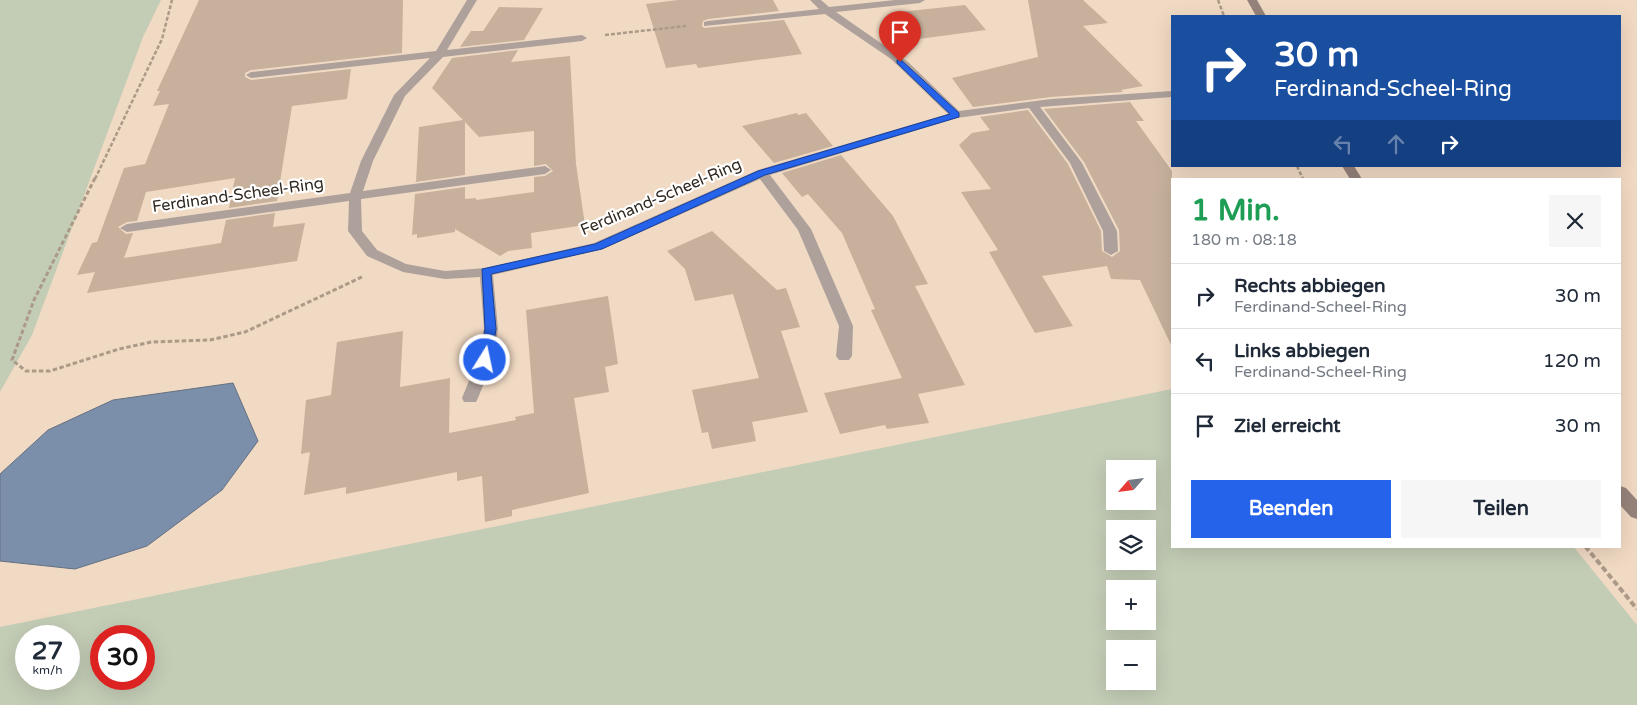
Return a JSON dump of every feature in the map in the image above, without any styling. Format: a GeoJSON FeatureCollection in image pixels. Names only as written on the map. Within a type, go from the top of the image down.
{"type":"FeatureCollection","features":[{"type":"Feature","properties":{"kind":"main road"},"geometry":{"type":"LineString","coordinates":[[1252,0],[1260,15]]}},
{"type":"Feature","properties":{"kind":"main road"},"geometry":{"type":"LineString","coordinates":[[1349,167],[1355,178]]}},
{"type":"Feature","properties":{"kind":"main road"},"geometry":{"type":"LineString","coordinates":[[1621,494],[1637,512]]}},
{"type":"Feature","properties":{"kind":"street","name":"Ferdinand-Scheel-Ring"},"geometry":{"type":"LineString","coordinates":[[472,0],[439,55],[400,95],[367,161],[355,197],[355,231],[372,253],[404,268],[445,275],[486,272],[598,246],[762,173],[956,115],[1032,104],[1171,94]]}},
{"type":"Feature","properties":{"kind":"street"},"geometry":{"type":"LineString","coordinates":[[815,0],[826,10],[900,62],[956,115]]}},
{"type":"Feature","properties":{"kind":"street"},"geometry":{"type":"LineString","coordinates":[[708,24],[920,0]]}},
{"type":"Feature","properties":{"kind":"street"},"geometry":{"type":"LineString","coordinates":[[251,75],[582,38]]}},
{"type":"Feature","properties":{"kind":"street"},"geometry":{"type":"LineString","coordinates":[[1032,104],[1076,163],[1110,231],[1111,251]]}},
{"type":"Feature","properties":{"kind":"street","name":"Ferdinand-Scheel-Ring"},"geometry":{"type":"LineString","coordinates":[[127,228],[545,170]]}},
{"type":"Feature","properties":{"kind":"street","name":"Ferdinand-Scheel-Ring"},"geometry":{"type":"LineString","coordinates":[[762,173],[804,229],[846,326],[844,356]]}},
{"type":"Feature","properties":{"kind":"street"},"geometry":{"type":"LineString","coordinates":[[470,398],[485,360],[491,329],[486,272]]}},
{"type":"Feature","properties":{"kind":"path"},"geometry":{"type":"LineString","coordinates":[[172,0],[166,16],[166,27],[162,40],[34,300],[12,360],[26,371],[50,372],[119,349],[151,342],[210,340],[245,332],[355,282],[388,261]]}},
{"type":"Feature","properties":{"kind":"path"},"geometry":{"type":"LineString","coordinates":[[1218,0],[1224,15]]}},
{"type":"Feature","properties":{"kind":"path"},"geometry":{"type":"LineString","coordinates":[[582,38],[708,24]]}},
{"type":"Feature","properties":{"kind":"path"},"geometry":{"type":"LineString","coordinates":[[1587,548],[1637,608]]}},
{"type":"Feature","properties":{"kind":"green space"},"geometry":{"type":"Polygon","coordinates":[[[0,0],[161,0],[143,37],[32,335],[0,392],[0,0]]]}},
{"type":"Feature","properties":{"kind":"green space"},"geometry":{"type":"Polygon","coordinates":[[[1171,389],[1171,548],[1575,548],[1637,625],[1637,705],[0,705],[0,627],[1171,389]]]}},
{"type":"Feature","properties":{"kind":"water"},"geometry":{"type":"Polygon","coordinates":[[[233,383],[258,441],[222,490],[147,546],[75,569],[0,561],[0,474],[48,430],[113,400],[233,383]]]}},
{"type":"Feature","properties":{"kind":"building"},"geometry":{"type":"Polygon","coordinates":[[[199,0],[403,0],[402,53],[251,70],[245,73],[245,77],[251,80],[351,69],[347,99],[292,106],[277,201],[229,208],[235,178],[146,192],[137,221],[127,222],[118,227],[126,234],[133,233],[124,258],[221,243],[226,220],[275,213],[273,227],[305,223],[297,261],[87,293],[95,272],[77,275],[92,243],[97,242],[124,168],[145,164],[169,104],[153,106],[160,91],[157,91],[199,0]]]}},
{"type":"Feature","properties":{"kind":"building"},"geometry":{"type":"Polygon","coordinates":[[[678,0],[773,0],[779,11],[708,19],[703,21],[702,26],[704,28],[784,20],[802,54],[698,68],[696,64],[666,68],[646,4],[678,0]]]}},
{"type":"Feature","properties":{"kind":"building"},"geometry":{"type":"Polygon","coordinates":[[[1028,0],[1083,0],[1108,23],[1083,26],[1143,86],[1121,90],[1123,92],[1051,97],[973,107],[952,78],[1038,57],[1028,0]]]}},
{"type":"Feature","properties":{"kind":"building"},"geometry":{"type":"Polygon","coordinates":[[[965,5],[986,30],[919,39],[900,12],[965,5]]]}},
{"type":"Feature","properties":{"kind":"building"},"geometry":{"type":"Polygon","coordinates":[[[499,7],[543,8],[524,40],[460,47],[471,31],[483,31],[499,7]]]}},
{"type":"Feature","properties":{"kind":"building"},"geometry":{"type":"Polygon","coordinates":[[[518,50],[511,62],[570,56],[576,164],[585,225],[531,233],[532,248],[508,251],[500,256],[455,229],[455,232],[417,238],[417,234],[412,235],[415,194],[465,187],[465,199],[476,198],[476,200],[534,192],[534,177],[545,176],[553,171],[546,164],[534,166],[534,131],[479,137],[465,122],[465,175],[416,182],[419,127],[463,120],[432,88],[452,58],[518,50]]]}},
{"type":"Feature","properties":{"kind":"building"},"geometry":{"type":"Polygon","coordinates":[[[1130,102],[1144,121],[1136,121],[1172,171],[1171,345],[1140,280],[1111,279],[1107,266],[1042,276],[1073,326],[1035,333],[989,252],[998,250],[961,192],[991,189],[959,145],[972,133],[990,130],[980,117],[1028,110],[1068,164],[1101,231],[1102,251],[1112,257],[1120,251],[1119,230],[1084,162],[1044,109],[1130,102]]]}},
{"type":"Feature","properties":{"kind":"building"},"geometry":{"type":"Polygon","coordinates":[[[797,113],[798,115],[806,113],[833,146],[774,163],[742,126],[797,113]]]}},
{"type":"Feature","properties":{"kind":"building"},"geometry":{"type":"Polygon","coordinates":[[[841,155],[893,216],[928,284],[915,286],[965,385],[918,394],[929,423],[887,429],[885,425],[840,434],[824,393],[902,378],[871,310],[875,309],[842,233],[808,194],[802,197],[782,173],[841,155]]]}},
{"type":"Feature","properties":{"kind":"building"},"geometry":{"type":"Polygon","coordinates":[[[712,231],[777,290],[786,288],[800,327],[781,331],[808,412],[752,422],[756,441],[712,449],[708,432],[702,433],[692,390],[759,378],[733,294],[695,301],[685,269],[667,251],[712,231]]]}},
{"type":"Feature","properties":{"kind":"building"},"geometry":{"type":"Polygon","coordinates":[[[608,296],[618,364],[605,367],[609,392],[574,398],[589,493],[512,510],[512,516],[485,522],[482,476],[457,481],[457,472],[346,494],[346,487],[304,495],[310,452],[301,454],[306,400],[331,395],[337,342],[403,331],[400,387],[450,378],[449,433],[516,420],[515,417],[534,413],[526,310],[608,296]]]}},
{"type":"Feature","properties":{"kind":"route"},"geometry":{"type":"LineString","coordinates":[[485,360],[491,329],[486,272],[598,246],[762,173],[817,154],[956,115],[914,73],[900,62]]}}]}
